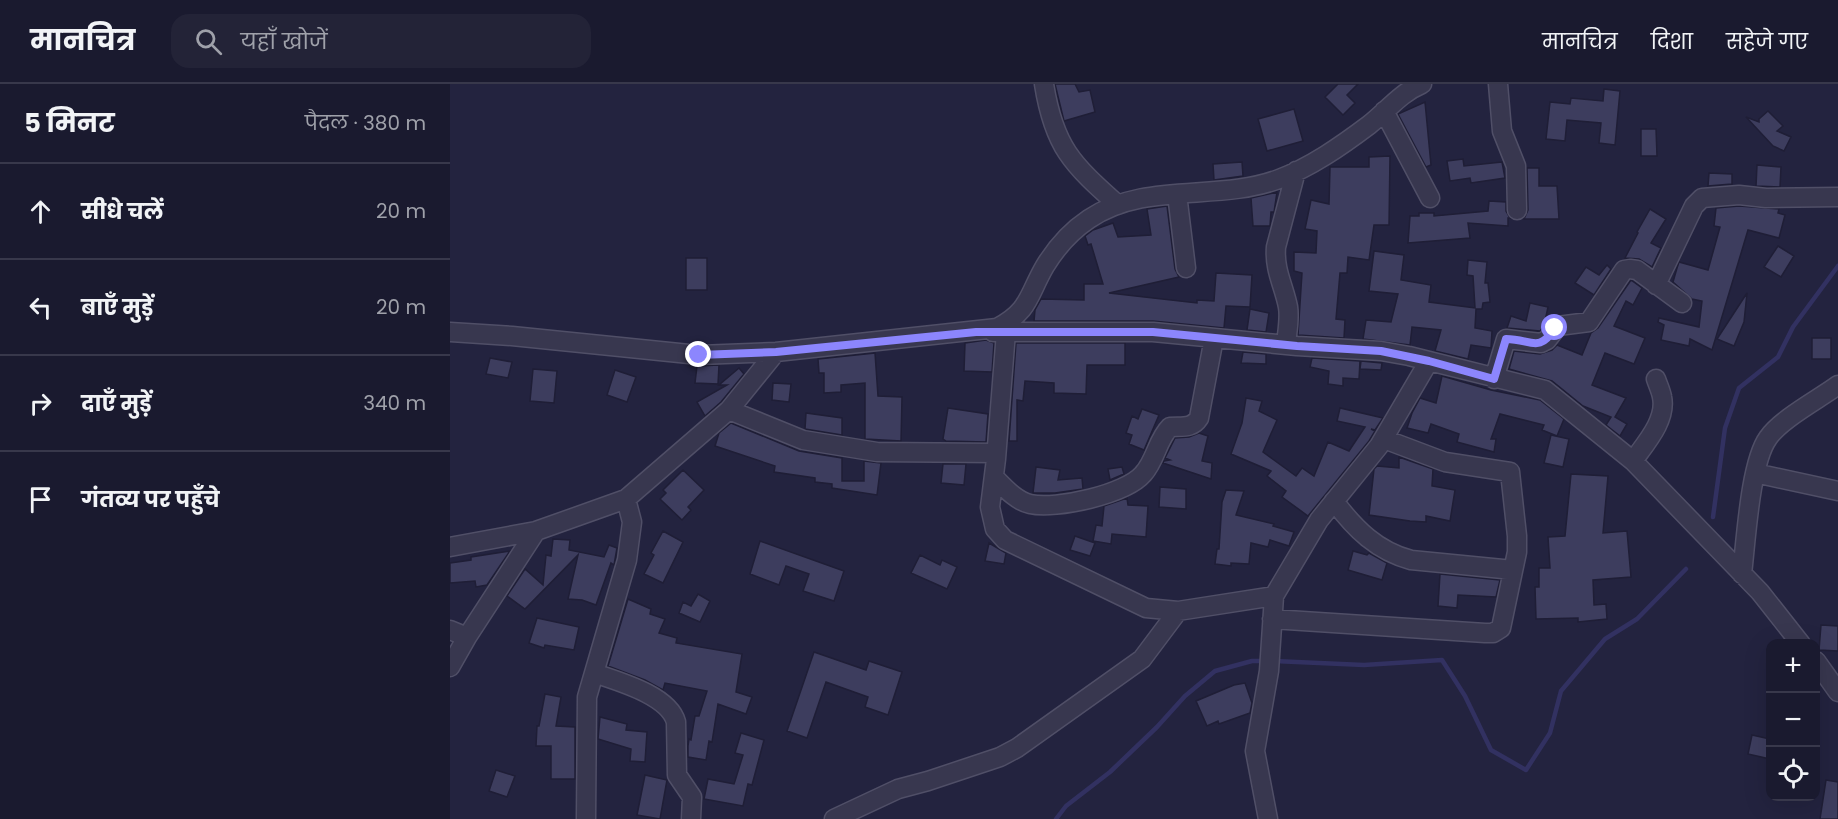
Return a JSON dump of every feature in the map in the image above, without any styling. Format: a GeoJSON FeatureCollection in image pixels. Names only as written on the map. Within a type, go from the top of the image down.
{"type":"FeatureCollection","features":[{"type":"Feature","properties":{"kind":"street"},"geometry":{"type":"LineString","coordinates":[[1044,84],[1051,118],[1063,147],[1082,173],[1118,205]]}},
{"type":"Feature","properties":{"kind":"street"},"geometry":{"type":"LineString","coordinates":[[450,332],[699,355],[776,352],[997,328],[1012,321],[1024,308],[1044,267],[1056,250],[1089,219],[1132,201],[1177,194],[1242,190],[1280,179],[1326,155],[1371,124],[1400,96],[1422,84]]}},
{"type":"Feature","properties":{"kind":"street"},"geometry":{"type":"LineString","coordinates":[[1498,84],[1502,131],[1516,166],[1517,210]]}},
{"type":"Feature","properties":{"kind":"street"},"geometry":{"type":"LineString","coordinates":[[1384,111],[1430,198]]}},
{"type":"Feature","properties":{"kind":"street"},"geometry":{"type":"LineString","coordinates":[[1286,344],[1288,309],[1275,258],[1296,171]]}},
{"type":"Feature","properties":{"kind":"street"},"geometry":{"type":"LineString","coordinates":[[1177,194],[1186,268]]}},
{"type":"Feature","properties":{"kind":"street"},"geometry":{"type":"LineString","coordinates":[[1656,285],[1697,200],[1739,195],[1766,198],[1838,197]]}},
{"type":"Feature","properties":{"kind":"street"},"geometry":{"type":"LineString","coordinates":[[1494,379],[1506,339],[1541,343],[1547,340],[1558,326],[1589,322],[1624,270],[1637,270],[1682,303]]}},
{"type":"Feature","properties":{"kind":"street"},"geometry":{"type":"LineString","coordinates":[[976,332],[1153,332],[1381,351],[1545,390],[1633,461],[1742,574],[1797,639]]}},
{"type":"Feature","properties":{"kind":"street"},"geometry":{"type":"LineString","coordinates":[[1006,332],[990,507],[995,529],[1005,540],[1146,608],[1178,611],[1274,596]]}},
{"type":"Feature","properties":{"kind":"street"},"geometry":{"type":"LineString","coordinates":[[994,477],[1013,495],[1029,504],[1050,506],[1109,494],[1131,485],[1142,477],[1152,463],[1170,427],[1189,426],[1195,424],[1199,418],[1214,338]]}},
{"type":"Feature","properties":{"kind":"street"},"geometry":{"type":"LineString","coordinates":[[450,547],[536,531],[626,499],[729,410],[776,352]]}},
{"type":"Feature","properties":{"kind":"street"},"geometry":{"type":"LineString","coordinates":[[1268,819],[1255,751],[1269,671],[1274,596],[1319,520],[1384,439],[1429,361]]}},
{"type":"Feature","properties":{"kind":"street"},"geometry":{"type":"LineString","coordinates":[[1633,461],[1657,426],[1662,412],[1663,399],[1656,379]]}},
{"type":"Feature","properties":{"kind":"street"},"geometry":{"type":"LineString","coordinates":[[1742,574],[1755,473],[1761,451],[1768,438],[1779,426],[1838,385]]}},
{"type":"Feature","properties":{"kind":"street"},"geometry":{"type":"LineString","coordinates":[[729,410],[803,440],[877,452],[996,453]]}},
{"type":"Feature","properties":{"kind":"street"},"geometry":{"type":"LineString","coordinates":[[1271,626],[1493,633],[1501,628],[1513,570],[1517,536],[1510,472],[1445,462],[1384,439]]}},
{"type":"Feature","properties":{"kind":"street"},"geometry":{"type":"LineString","coordinates":[[1755,473],[1838,490]]}},
{"type":"Feature","properties":{"kind":"street"},"geometry":{"type":"LineString","coordinates":[[586,819],[587,697],[627,560],[632,522],[626,499]]}},
{"type":"Feature","properties":{"kind":"street"},"geometry":{"type":"LineString","coordinates":[[1334,501],[1348,520],[1375,544],[1397,556],[1411,560],[1513,570]]}},
{"type":"Feature","properties":{"kind":"street"},"geometry":{"type":"LineString","coordinates":[[450,667],[458,634],[536,531]]}},
{"type":"Feature","properties":{"kind":"street"},"geometry":{"type":"LineString","coordinates":[[834,819],[898,789],[1000,757],[1017,748],[1142,659],[1178,611]]}},
{"type":"Feature","properties":{"kind":"street"},"geometry":{"type":"LineString","coordinates":[[1820,668],[1838,692]]}},
{"type":"Feature","properties":{"kind":"street"},"geometry":{"type":"LineString","coordinates":[[594,673],[644,692],[673,714],[676,722],[677,775],[692,797],[691,819]]}},
{"type":"Feature","properties":{"kind":"building"},"geometry":{"type":"Polygon","coordinates":[[[1055,84],[1075,84],[1079,92],[1090,90],[1095,112],[1064,121],[1055,84]]]}},
{"type":"Feature","properties":{"kind":"building"},"geometry":{"type":"Polygon","coordinates":[[[1338,84],[1358,84],[1347,95],[1355,103],[1343,115],[1325,97],[1338,84]]]}},
{"type":"Feature","properties":{"kind":"building"},"geometry":{"type":"Polygon","coordinates":[[[1604,89],[1620,91],[1615,145],[1599,143],[1601,123],[1567,120],[1565,141],[1546,139],[1550,102],[1570,104],[1571,98],[1603,101],[1604,89]]]}},
{"type":"Feature","properties":{"kind":"building"},"geometry":{"type":"Polygon","coordinates":[[[1425,102],[1431,165],[1426,167],[1398,114],[1425,102]]]}},
{"type":"Feature","properties":{"kind":"building"},"geometry":{"type":"Polygon","coordinates":[[[1294,109],[1303,141],[1267,151],[1258,119],[1294,109]]]}},
{"type":"Feature","properties":{"kind":"building"},"geometry":{"type":"Polygon","coordinates":[[[1768,111],[1783,126],[1777,131],[1791,137],[1784,151],[1773,146],[1746,117],[1759,122],[1759,119],[1768,111]]]}},
{"type":"Feature","properties":{"kind":"building"},"geometry":{"type":"Polygon","coordinates":[[[1641,129],[1656,129],[1657,156],[1641,156],[1641,129]]]}},
{"type":"Feature","properties":{"kind":"building"},"geometry":{"type":"Polygon","coordinates":[[[1390,156],[1389,225],[1374,225],[1369,260],[1348,257],[1347,273],[1340,273],[1336,319],[1345,320],[1344,338],[1298,335],[1302,273],[1294,271],[1294,252],[1316,253],[1317,231],[1305,229],[1311,200],[1329,204],[1330,167],[1369,167],[1369,157],[1390,156]]]}},
{"type":"Feature","properties":{"kind":"building"},"geometry":{"type":"Polygon","coordinates":[[[1463,159],[1464,166],[1502,162],[1505,178],[1471,183],[1470,178],[1450,181],[1447,161],[1463,159]]]}},
{"type":"Feature","properties":{"kind":"building"},"geometry":{"type":"Polygon","coordinates":[[[1242,162],[1243,176],[1214,180],[1213,164],[1242,162]]]}},
{"type":"Feature","properties":{"kind":"building"},"geometry":{"type":"Polygon","coordinates":[[[1757,165],[1781,167],[1780,187],[1756,186],[1757,165]]]}},
{"type":"Feature","properties":{"kind":"building"},"geometry":{"type":"Polygon","coordinates":[[[1527,168],[1539,168],[1539,186],[1557,186],[1559,219],[1524,219],[1528,210],[1527,168]]]}},
{"type":"Feature","properties":{"kind":"building"},"geometry":{"type":"Polygon","coordinates":[[[1709,173],[1732,174],[1732,184],[1708,186],[1709,173]]]}},
{"type":"Feature","properties":{"kind":"building"},"geometry":{"type":"Polygon","coordinates":[[[1277,192],[1274,212],[1271,212],[1270,226],[1253,226],[1251,198],[1277,192]]]}},
{"type":"Feature","properties":{"kind":"building"},"geometry":{"type":"Polygon","coordinates":[[[1489,201],[1506,202],[1506,211],[1510,218],[1508,218],[1508,226],[1468,223],[1470,238],[1408,243],[1410,216],[1419,216],[1419,213],[1434,213],[1434,216],[1488,211],[1489,201]]]}},
{"type":"Feature","properties":{"kind":"building"},"geometry":{"type":"Polygon","coordinates":[[[1167,206],[1175,269],[1179,277],[1109,293],[1197,303],[1197,300],[1214,301],[1216,273],[1252,275],[1250,307],[1226,306],[1224,328],[1153,321],[1034,321],[1035,310],[1041,299],[1084,300],[1084,284],[1103,284],[1091,244],[1088,245],[1085,236],[1093,230],[1113,223],[1118,237],[1151,235],[1147,209],[1167,206]]]}},
{"type":"Feature","properties":{"kind":"building"},"geometry":{"type":"Polygon","coordinates":[[[1739,206],[1779,209],[1778,213],[1785,215],[1779,238],[1748,230],[1712,350],[1690,339],[1689,346],[1661,340],[1664,325],[1658,322],[1659,318],[1699,327],[1702,301],[1692,299],[1673,282],[1677,268],[1679,262],[1708,270],[1720,227],[1714,226],[1716,208],[1739,206]]]}},
{"type":"Feature","properties":{"kind":"building"},"geometry":{"type":"Polygon","coordinates":[[[1650,209],[1666,219],[1651,243],[1661,248],[1652,267],[1639,259],[1625,258],[1650,209]]]}},
{"type":"Feature","properties":{"kind":"building"},"geometry":{"type":"Polygon","coordinates":[[[1778,246],[1794,256],[1781,277],[1764,267],[1778,246]]]}},
{"type":"Feature","properties":{"kind":"building"},"geometry":{"type":"Polygon","coordinates":[[[1374,251],[1404,255],[1401,280],[1431,285],[1429,302],[1475,308],[1473,276],[1467,275],[1468,260],[1487,262],[1485,283],[1488,283],[1490,302],[1483,303],[1482,309],[1476,309],[1475,328],[1492,331],[1491,348],[1471,345],[1468,359],[1435,351],[1441,330],[1412,327],[1410,345],[1363,339],[1366,320],[1391,322],[1398,294],[1369,291],[1374,251]]]}},
{"type":"Feature","properties":{"kind":"building"},"geometry":{"type":"Polygon","coordinates":[[[686,258],[707,258],[707,290],[686,290],[686,258]]]}},
{"type":"Feature","properties":{"kind":"building"},"geometry":{"type":"Polygon","coordinates":[[[1607,265],[1611,269],[1594,295],[1575,283],[1586,267],[1599,275],[1607,265]]]}},
{"type":"Feature","properties":{"kind":"building"},"geometry":{"type":"Polygon","coordinates":[[[1631,280],[1642,288],[1633,305],[1626,301],[1614,326],[1645,338],[1634,364],[1605,353],[1592,385],[1626,398],[1615,417],[1627,424],[1620,436],[1606,425],[1611,417],[1583,406],[1552,381],[1509,369],[1514,351],[1540,354],[1552,350],[1557,345],[1582,355],[1591,333],[1598,328],[1631,280]]]}},
{"type":"Feature","properties":{"kind":"building"},"geometry":{"type":"Polygon","coordinates":[[[1747,293],[1744,322],[1734,346],[1717,339],[1747,293]]]}},
{"type":"Feature","properties":{"kind":"building"},"geometry":{"type":"Polygon","coordinates":[[[1530,303],[1548,307],[1544,326],[1540,331],[1507,328],[1511,316],[1526,321],[1530,303]]]}},
{"type":"Feature","properties":{"kind":"building"},"geometry":{"type":"Polygon","coordinates":[[[1250,309],[1269,313],[1266,332],[1247,330],[1250,309]]]}},
{"type":"Feature","properties":{"kind":"building"},"geometry":{"type":"Polygon","coordinates":[[[1812,338],[1831,338],[1831,359],[1812,359],[1812,338]]]}},
{"type":"Feature","properties":{"kind":"building"},"geometry":{"type":"Polygon","coordinates":[[[986,340],[994,343],[992,372],[964,371],[965,343],[986,340]]]}},
{"type":"Feature","properties":{"kind":"building"},"geometry":{"type":"Polygon","coordinates":[[[1016,343],[1125,343],[1125,365],[1087,365],[1086,394],[1054,393],[1054,383],[1025,381],[1023,401],[1017,400],[1017,441],[1009,441],[1016,343]]]}},
{"type":"Feature","properties":{"kind":"building"},"geometry":{"type":"Polygon","coordinates":[[[1243,352],[1266,354],[1266,364],[1241,363],[1243,352]]]}},
{"type":"Feature","properties":{"kind":"building"},"geometry":{"type":"Polygon","coordinates":[[[875,353],[878,396],[902,397],[901,441],[865,439],[865,383],[841,385],[841,392],[824,393],[824,373],[819,373],[818,359],[875,353]]]}},
{"type":"Feature","properties":{"kind":"building"},"geometry":{"type":"Polygon","coordinates":[[[490,358],[512,362],[508,378],[486,374],[490,358]]]}},
{"type":"Feature","properties":{"kind":"building"},"geometry":{"type":"Polygon","coordinates":[[[1312,358],[1360,361],[1359,379],[1343,378],[1343,386],[1328,384],[1329,371],[1310,367],[1312,358]]]}},
{"type":"Feature","properties":{"kind":"building"},"geometry":{"type":"Polygon","coordinates":[[[1361,361],[1382,363],[1381,370],[1360,369],[1361,361]]]}},
{"type":"Feature","properties":{"kind":"building"},"geometry":{"type":"Polygon","coordinates":[[[719,365],[718,384],[695,383],[697,366],[719,365]]]}},
{"type":"Feature","properties":{"kind":"building"},"geometry":{"type":"Polygon","coordinates":[[[739,368],[744,374],[721,402],[705,416],[697,402],[727,385],[719,385],[739,368]]]}},
{"type":"Feature","properties":{"kind":"building"},"geometry":{"type":"Polygon","coordinates":[[[533,369],[557,371],[554,403],[530,401],[533,369]]]}},
{"type":"Feature","properties":{"kind":"building"},"geometry":{"type":"Polygon","coordinates":[[[615,370],[636,377],[627,402],[607,395],[615,370]]]}},
{"type":"Feature","properties":{"kind":"building"},"geometry":{"type":"Polygon","coordinates":[[[1442,376],[1491,390],[1540,400],[1564,419],[1557,436],[1542,430],[1544,425],[1500,414],[1491,439],[1496,439],[1494,452],[1457,442],[1459,434],[1431,424],[1428,433],[1407,428],[1420,398],[1436,403],[1442,376]]]}},
{"type":"Feature","properties":{"kind":"building"},"geometry":{"type":"Polygon","coordinates":[[[773,383],[791,384],[789,402],[772,400],[773,383]]]}},
{"type":"Feature","properties":{"kind":"building"},"geometry":{"type":"Polygon","coordinates":[[[1246,398],[1262,401],[1259,411],[1277,420],[1263,452],[1296,476],[1302,468],[1314,476],[1328,442],[1349,451],[1365,427],[1337,421],[1340,408],[1383,418],[1375,430],[1371,429],[1375,431],[1369,441],[1308,516],[1282,497],[1286,491],[1267,476],[1271,471],[1231,454],[1242,423],[1246,398]]]}},
{"type":"Feature","properties":{"kind":"building"},"geometry":{"type":"Polygon","coordinates":[[[948,408],[988,414],[986,442],[943,439],[948,408]]]}},
{"type":"Feature","properties":{"kind":"building"},"geometry":{"type":"Polygon","coordinates":[[[1142,409],[1159,415],[1144,450],[1129,444],[1132,435],[1126,433],[1132,416],[1138,419],[1142,409]]]}},
{"type":"Feature","properties":{"kind":"building"},"geometry":{"type":"Polygon","coordinates":[[[806,413],[842,418],[842,435],[805,429],[806,413]]]}},
{"type":"Feature","properties":{"kind":"building"},"geometry":{"type":"Polygon","coordinates":[[[731,423],[799,451],[842,458],[842,481],[864,481],[864,461],[881,463],[877,495],[832,488],[832,484],[815,482],[815,478],[774,472],[775,466],[715,446],[719,433],[731,423]]]}},
{"type":"Feature","properties":{"kind":"building"},"geometry":{"type":"Polygon","coordinates":[[[1199,433],[1208,436],[1202,461],[1212,463],[1211,479],[1163,463],[1170,460],[1165,458],[1175,438],[1189,437],[1199,433]]]}},
{"type":"Feature","properties":{"kind":"building"},"geometry":{"type":"Polygon","coordinates":[[[1551,435],[1569,439],[1563,467],[1544,463],[1551,435]]]}},
{"type":"Feature","properties":{"kind":"building"},"geometry":{"type":"Polygon","coordinates":[[[1399,457],[1433,469],[1432,486],[1455,490],[1450,521],[1426,516],[1426,522],[1369,515],[1374,469],[1377,466],[1399,468],[1399,457]]]}},
{"type":"Feature","properties":{"kind":"building"},"geometry":{"type":"Polygon","coordinates":[[[943,464],[966,464],[964,485],[941,483],[943,464]]]}},
{"type":"Feature","properties":{"kind":"building"},"geometry":{"type":"Polygon","coordinates":[[[1036,467],[1060,470],[1058,480],[1082,478],[1083,489],[1033,493],[1036,467]]]}},
{"type":"Feature","properties":{"kind":"building"},"geometry":{"type":"Polygon","coordinates":[[[1122,467],[1124,474],[1110,480],[1108,469],[1122,467]]]}},
{"type":"Feature","properties":{"kind":"building"},"geometry":{"type":"Polygon","coordinates":[[[683,470],[704,490],[688,507],[691,510],[682,520],[660,499],[666,493],[663,490],[683,470]]]}},
{"type":"Feature","properties":{"kind":"building"},"geometry":{"type":"Polygon","coordinates":[[[1571,474],[1608,476],[1603,533],[1627,531],[1631,577],[1593,580],[1594,605],[1606,604],[1607,619],[1578,622],[1578,618],[1536,619],[1535,587],[1539,587],[1539,568],[1550,568],[1548,537],[1565,536],[1571,474]]]}},
{"type":"Feature","properties":{"kind":"building"},"geometry":{"type":"Polygon","coordinates":[[[1160,487],[1186,489],[1186,509],[1159,507],[1160,487]]]}},
{"type":"Feature","properties":{"kind":"building"},"geometry":{"type":"Polygon","coordinates":[[[1226,490],[1244,491],[1236,515],[1274,524],[1273,526],[1294,532],[1289,546],[1270,540],[1268,547],[1251,543],[1249,564],[1231,563],[1231,566],[1215,564],[1217,549],[1219,549],[1222,502],[1226,490]]]}},
{"type":"Feature","properties":{"kind":"building"},"geometry":{"type":"Polygon","coordinates":[[[1127,498],[1128,505],[1148,506],[1146,537],[1112,534],[1111,544],[1093,541],[1096,525],[1102,526],[1104,506],[1127,498]]]}},
{"type":"Feature","properties":{"kind":"building"},"geometry":{"type":"Polygon","coordinates":[[[663,531],[683,542],[663,583],[644,574],[654,555],[651,553],[663,531]]]}},
{"type":"Feature","properties":{"kind":"building"},"geometry":{"type":"Polygon","coordinates":[[[1075,536],[1095,543],[1090,556],[1070,550],[1075,536]]]}},
{"type":"Feature","properties":{"kind":"building"},"geometry":{"type":"Polygon","coordinates":[[[553,539],[570,540],[569,550],[604,557],[609,545],[617,548],[614,565],[611,563],[596,605],[582,600],[568,599],[578,555],[525,609],[507,596],[525,569],[543,585],[546,555],[551,556],[553,539]]]}},
{"type":"Feature","properties":{"kind":"building"},"geometry":{"type":"Polygon","coordinates":[[[760,541],[844,571],[834,601],[803,591],[809,574],[786,566],[779,585],[750,574],[760,541]]]}},
{"type":"Feature","properties":{"kind":"building"},"geometry":{"type":"Polygon","coordinates":[[[989,543],[1006,553],[1004,564],[985,561],[989,543]]]}},
{"type":"Feature","properties":{"kind":"building"},"geometry":{"type":"Polygon","coordinates":[[[510,551],[487,585],[476,587],[475,581],[450,583],[450,563],[510,551]]]}},
{"type":"Feature","properties":{"kind":"building"},"geometry":{"type":"Polygon","coordinates":[[[1353,551],[1367,555],[1369,553],[1387,563],[1382,580],[1348,570],[1353,551]]]}},
{"type":"Feature","properties":{"kind":"building"},"geometry":{"type":"Polygon","coordinates":[[[920,555],[940,565],[942,560],[957,567],[947,589],[911,573],[920,555]]]}},
{"type":"Feature","properties":{"kind":"building"},"geometry":{"type":"Polygon","coordinates":[[[1440,574],[1500,580],[1496,597],[1458,595],[1457,608],[1438,606],[1440,574]]]}},
{"type":"Feature","properties":{"kind":"building"},"geometry":{"type":"Polygon","coordinates":[[[698,594],[710,601],[700,622],[679,613],[683,602],[691,606],[698,594]]]}},
{"type":"Feature","properties":{"kind":"building"},"geometry":{"type":"Polygon","coordinates":[[[628,599],[651,609],[650,614],[665,619],[659,633],[677,638],[676,643],[742,654],[736,692],[752,697],[746,714],[718,704],[712,742],[709,741],[706,760],[688,757],[688,746],[695,716],[699,716],[707,691],[665,683],[663,690],[645,680],[608,666],[628,599]]]}},
{"type":"Feature","properties":{"kind":"building"},"geometry":{"type":"Polygon","coordinates":[[[537,618],[579,627],[574,650],[545,645],[544,648],[529,643],[537,618]]]}},
{"type":"Feature","properties":{"kind":"building"},"geometry":{"type":"Polygon","coordinates":[[[1821,625],[1838,626],[1838,651],[1820,650],[1821,625]]]}},
{"type":"Feature","properties":{"kind":"building"},"geometry":{"type":"Polygon","coordinates":[[[814,652],[866,670],[869,661],[902,672],[888,715],[865,707],[868,697],[826,682],[807,738],[787,731],[814,652]]]}},
{"type":"Feature","properties":{"kind":"building"},"geometry":{"type":"Polygon","coordinates":[[[1245,683],[1252,703],[1250,713],[1207,726],[1196,701],[1234,685],[1245,683]]]}},
{"type":"Feature","properties":{"kind":"building"},"geometry":{"type":"Polygon","coordinates":[[[545,694],[561,697],[556,726],[575,727],[575,779],[551,779],[551,746],[536,746],[537,726],[539,726],[545,694]]]}},
{"type":"Feature","properties":{"kind":"building"},"geometry":{"type":"Polygon","coordinates":[[[600,717],[627,724],[626,730],[647,732],[645,762],[630,761],[631,749],[598,739],[600,717]]]}},
{"type":"Feature","properties":{"kind":"building"},"geometry":{"type":"Polygon","coordinates":[[[741,733],[764,740],[752,785],[748,784],[743,806],[704,799],[708,779],[734,784],[743,755],[735,753],[741,733]]]}},
{"type":"Feature","properties":{"kind":"building"},"geometry":{"type":"Polygon","coordinates":[[[1752,735],[1766,738],[1766,758],[1748,754],[1752,735]]]}},
{"type":"Feature","properties":{"kind":"building"},"geometry":{"type":"Polygon","coordinates":[[[496,770],[515,776],[507,797],[489,791],[496,770]]]}},
{"type":"Feature","properties":{"kind":"building"},"geometry":{"type":"Polygon","coordinates":[[[645,775],[667,780],[660,819],[637,815],[645,775]]]}},
{"type":"Feature","properties":{"kind":"building"},"geometry":{"type":"Polygon","coordinates":[[[1826,780],[1838,782],[1838,819],[1820,819],[1826,780]]]}},
{"type":"Feature","properties":{"kind":"waterway"},"geometry":{"type":"LineString","coordinates":[[1713,517],[1725,428],[1739,388],[1778,357],[1793,327],[1838,266]]}},
{"type":"Feature","properties":{"kind":"waterway"},"geometry":{"type":"LineString","coordinates":[[1274,661],[1364,665],[1442,660],[1465,696],[1491,750],[1526,770],[1550,733],[1561,691],[1605,639],[1637,619],[1686,569]]}},
{"type":"Feature","properties":{"kind":"waterway"},"geometry":{"type":"LineString","coordinates":[[1056,819],[1066,806],[1110,772],[1157,727],[1185,696],[1215,671],[1252,661],[1266,661]]}},
{"type":"Feature","properties":{"kind":"route"},"geometry":{"type":"LineString","coordinates":[[699,355],[776,352],[976,332],[1153,332],[1297,346],[1381,351],[1409,356],[1494,379],[1506,339],[1544,343],[1555,328]]}}]}
